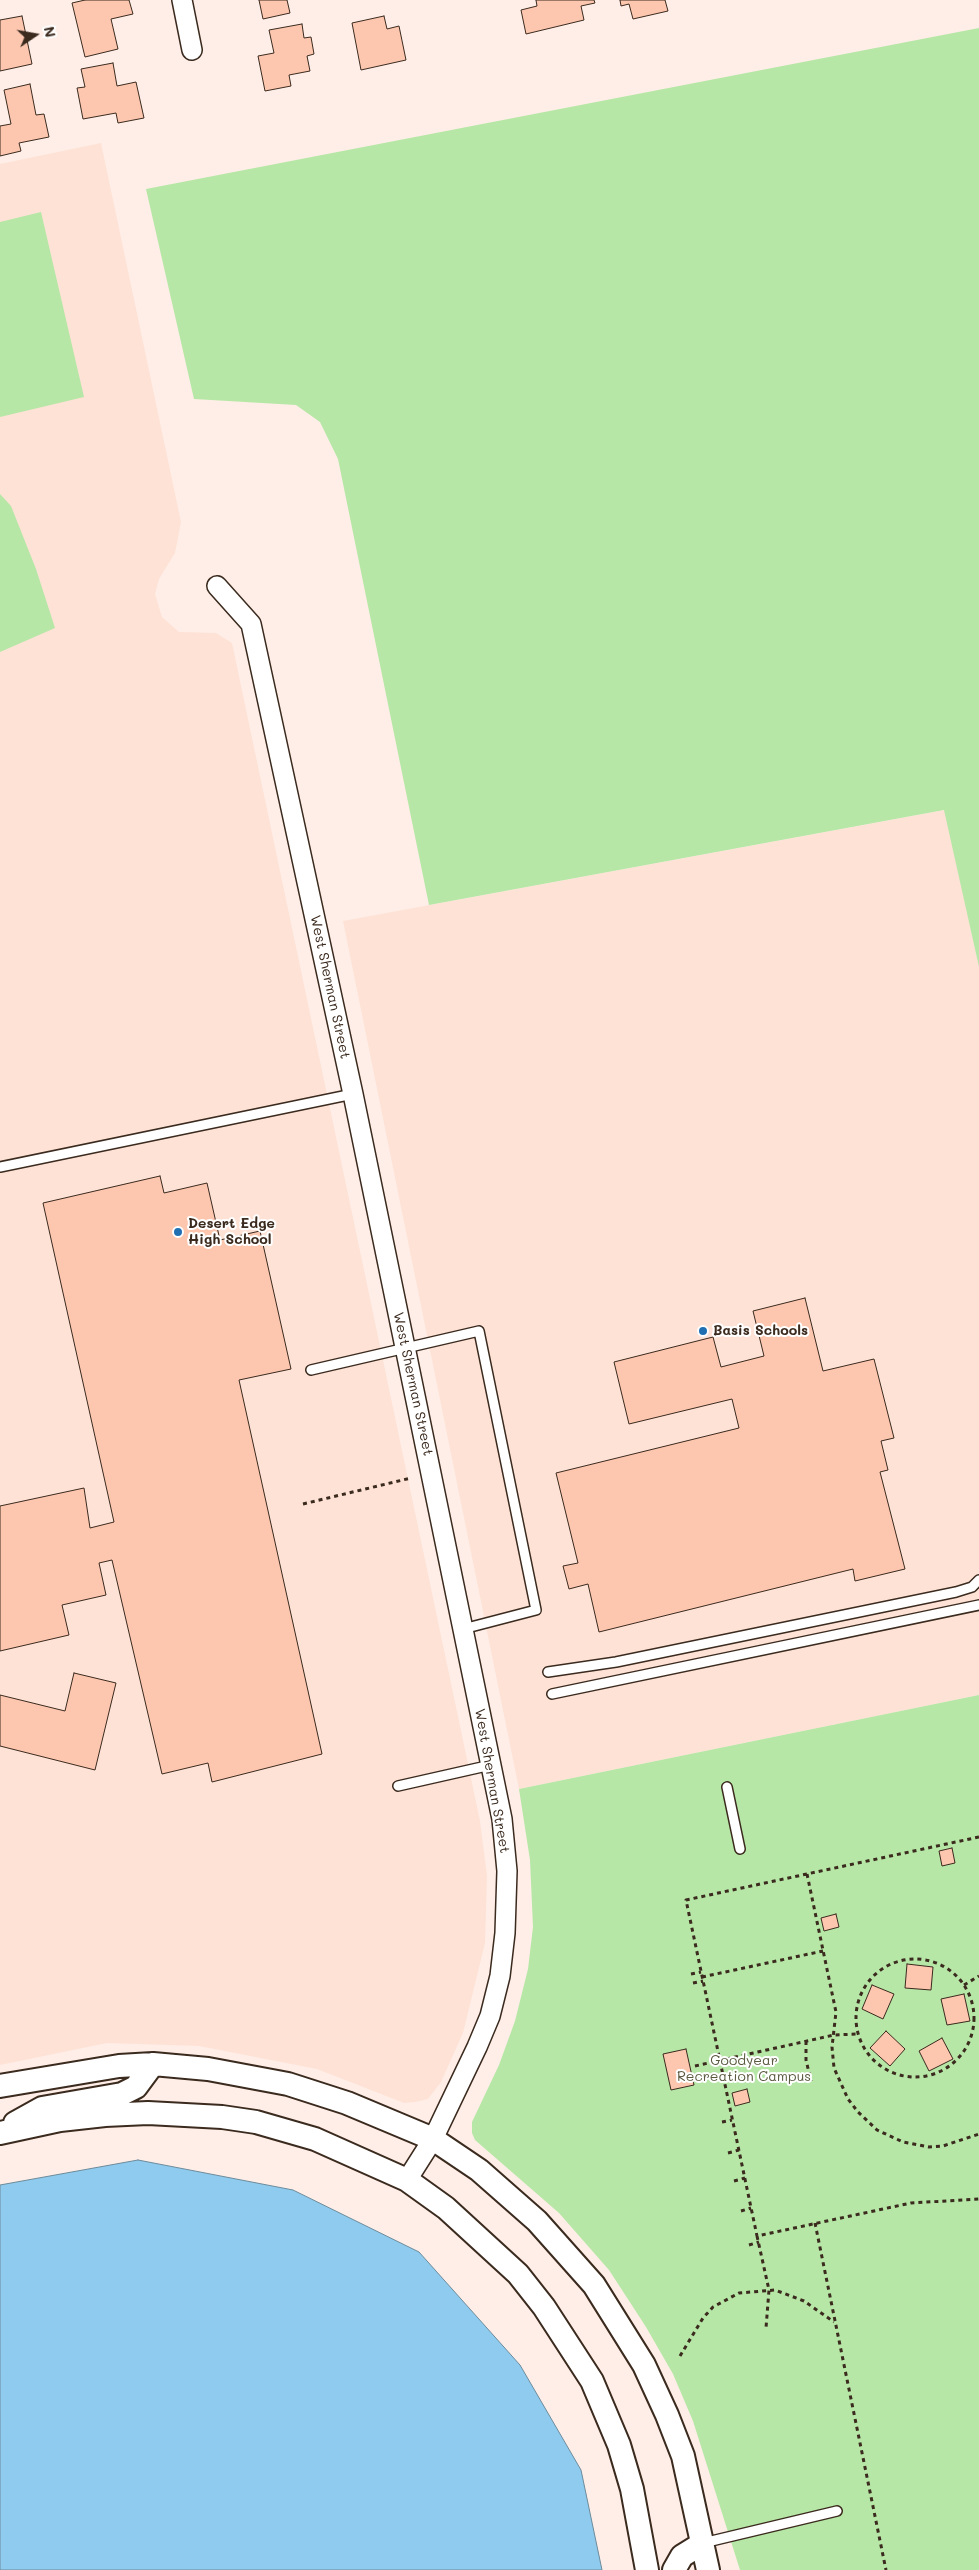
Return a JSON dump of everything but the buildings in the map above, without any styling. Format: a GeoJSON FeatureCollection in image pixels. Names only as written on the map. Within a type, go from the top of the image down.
{"type":"FeatureCollection","features":[{"type":"Feature","properties":{"kind":"street"},"geometry":{"type":"LineString","coordinates":[[182,0],[192,50]]}},
{"type":"Feature","properties":{"kind":"street","name":"West Sherman Street"},"geometry":{"type":"LineString","coordinates":[[217,586],[251,624],[353,1094],[502,1819],[507,1871],[505,1933],[500,1976],[490,2016],[433,2139],[407,2180]]}},
{"type":"Feature","properties":{"kind":"street"},"geometry":{"type":"LineString","coordinates":[[0,2132],[42,2108],[122,2094],[136,2087],[153,2064]]}},
{"type":"Feature","properties":{"kind":"street"},"geometry":{"type":"LineString","coordinates":[[0,2086],[78,2071],[153,2064],[208,2069],[288,2084],[347,2103],[433,2139],[479,2170],[537,2221],[594,2286],[644,2365],[668,2415],[683,2456],[708,2570]]}},
{"type":"Feature","properties":{"kind":"street"},"geometry":{"type":"LineString","coordinates":[[0,2132],[60,2120],[105,2115],[148,2113],[222,2117],[256,2122],[315,2139],[407,2180],[446,2208],[518,2274],[544,2307],[592,2381],[619,2445],[632,2489],[647,2570]]}},
{"type":"Feature","properties":{"kind":"street"},"geometry":{"type":"LineString","coordinates":[[674,2570],[682,2556],[703,2543]]}},
{"type":"Feature","properties":{"kind":"lane"},"geometry":{"type":"LineString","coordinates":[[0,1167],[353,1094]]}},
{"type":"Feature","properties":{"kind":"lane"},"geometry":{"type":"LineString","coordinates":[[311,1370],[479,1331],[536,1610],[463,1629]]}},
{"type":"Feature","properties":{"kind":"lane"},"geometry":{"type":"LineString","coordinates":[[548,1672],[616,1662],[956,1592],[972,1587],[979,1580]]}},
{"type":"Feature","properties":{"kind":"lane"},"geometry":{"type":"LineString","coordinates":[[552,1694],[979,1605]]}},
{"type":"Feature","properties":{"kind":"lane"},"geometry":{"type":"LineString","coordinates":[[398,1786],[491,1765]]}},
{"type":"Feature","properties":{"kind":"lane"},"geometry":{"type":"LineString","coordinates":[[727,1787],[740,1849]]}},
{"type":"Feature","properties":{"kind":"lane"},"geometry":{"type":"LineString","coordinates":[[703,2543],[837,2511]]}},
{"type":"Feature","properties":{"kind":"path"},"geometry":{"type":"LineString","coordinates":[[303,1504],[431,1473]]}},
{"type":"Feature","properties":{"kind":"path"},"geometry":{"type":"LineString","coordinates":[[766,2328],[769,2290],[686,1900],[979,1837]]}},
{"type":"Feature","properties":{"kind":"path"},"geometry":{"type":"LineString","coordinates":[[807,1874],[836,2012],[834,2068],[840,2084],[858,2112],[877,2130],[903,2142],[929,2147],[957,2142],[979,2134]]}},
{"type":"Feature","properties":{"kind":"path"},"geometry":{"type":"LineString","coordinates":[[693,1983],[702,1979],[823,1951]]}},
{"type":"Feature","properties":{"kind":"path"},"geometry":{"type":"LineString","coordinates":[[926,1960],[945,1967],[964,1985],[975,2013],[972,2035],[957,2061],[935,2074],[912,2077],[894,2073],[865,2052],[857,2034],[856,2008],[859,1998],[871,1978],[886,1967],[903,1961],[926,1960]]}},
{"type":"Feature","properties":{"kind":"path"},"geometry":{"type":"LineString","coordinates":[[691,1974],[701,1972]]}},
{"type":"Feature","properties":{"kind":"path"},"geometry":{"type":"LineString","coordinates":[[964,1985],[979,1976]]}},
{"type":"Feature","properties":{"kind":"path"},"geometry":{"type":"LineString","coordinates":[[695,2066],[834,2035],[857,2034]]}},
{"type":"Feature","properties":{"kind":"path"},"geometry":{"type":"LineString","coordinates":[[806,2041],[806,2060],[810,2081]]}},
{"type":"Feature","properties":{"kind":"path"},"geometry":{"type":"LineString","coordinates":[[722,2122],[732,2120]]}},
{"type":"Feature","properties":{"kind":"path"},"geometry":{"type":"LineString","coordinates":[[728,2153],[739,2150]]}},
{"type":"Feature","properties":{"kind":"path"},"geometry":{"type":"LineString","coordinates":[[734,2181],[745,2178]]}},
{"type":"Feature","properties":{"kind":"path"},"geometry":{"type":"LineString","coordinates":[[758,2236],[911,2203],[979,2199]]}},
{"type":"Feature","properties":{"kind":"path"},"geometry":{"type":"LineString","coordinates":[[741,2211],[752,2208]]}},
{"type":"Feature","properties":{"kind":"path"},"geometry":{"type":"LineString","coordinates":[[815,2223],[886,2570]]}},
{"type":"Feature","properties":{"kind":"path"},"geometry":{"type":"LineString","coordinates":[[749,2245],[759,2242]]}},
{"type":"Feature","properties":{"kind":"path"},"geometry":{"type":"LineString","coordinates":[[680,2356],[702,2318],[713,2307],[739,2293],[769,2290],[804,2301],[834,2322]]}},
{"type":"Feature","properties":{"kind":"shaded area","name":"Desert Edge High School"},"geometry":{"type":"Polygon","coordinates":[[[101,143],[181,522],[175,553],[159,579],[155,594],[162,617],[179,632],[216,633],[232,643],[480,1821],[487,1876],[485,1943],[463,2033],[441,2082],[428,2099],[415,2102],[404,2103],[317,2069],[199,2046],[107,2043],[0,2065],[0,164],[101,143]]]}},
{"type":"Feature","properties":{"kind":"shaded area","name":"Basis Schools"},"geometry":{"type":"Polygon","coordinates":[[[945,810],[979,967],[979,1695],[519,1789],[343,921],[945,810]]]}},
{"type":"Feature","properties":{"kind":"green space"},"geometry":{"type":"Polygon","coordinates":[[[979,28],[979,967],[944,810],[429,905],[338,459],[320,422],[296,405],[194,399],[146,189],[979,28]]]}},
{"type":"Feature","properties":{"kind":"green space"},"geometry":{"type":"Polygon","coordinates":[[[41,212],[84,397],[0,417],[0,222],[41,212]]]}},
{"type":"Feature","properties":{"kind":"green space"},"geometry":{"type":"Polygon","coordinates":[[[0,494],[11,506],[36,569],[55,628],[0,652],[0,494]]]}},
{"type":"Feature","properties":{"kind":"green space","name":"Goodyear Recreation Campus"},"geometry":{"type":"Polygon","coordinates":[[[979,1695],[979,2570],[740,2570],[693,2421],[673,2374],[646,2327],[609,2270],[559,2213],[475,2140],[472,2133],[472,2122],[499,2065],[515,2021],[528,1969],[533,1927],[530,1860],[519,1789],[979,1695]]]}},
{"type":"Feature","properties":{"kind":"water"},"geometry":{"type":"Polygon","coordinates":[[[138,2160],[293,2190],[419,2252],[520,2365],[581,2470],[602,2570],[0,2570],[0,2185],[138,2160]]]}},
{"type":"Feature","properties":{"kind":"place","name":"Desert Edge High School"},"geometry":{"type":"Point","coordinates":[178,1232]}},
{"type":"Feature","properties":{"kind":"place","name":"Basis Schools"},"geometry":{"type":"Point","coordinates":[703,1331]}}]}
